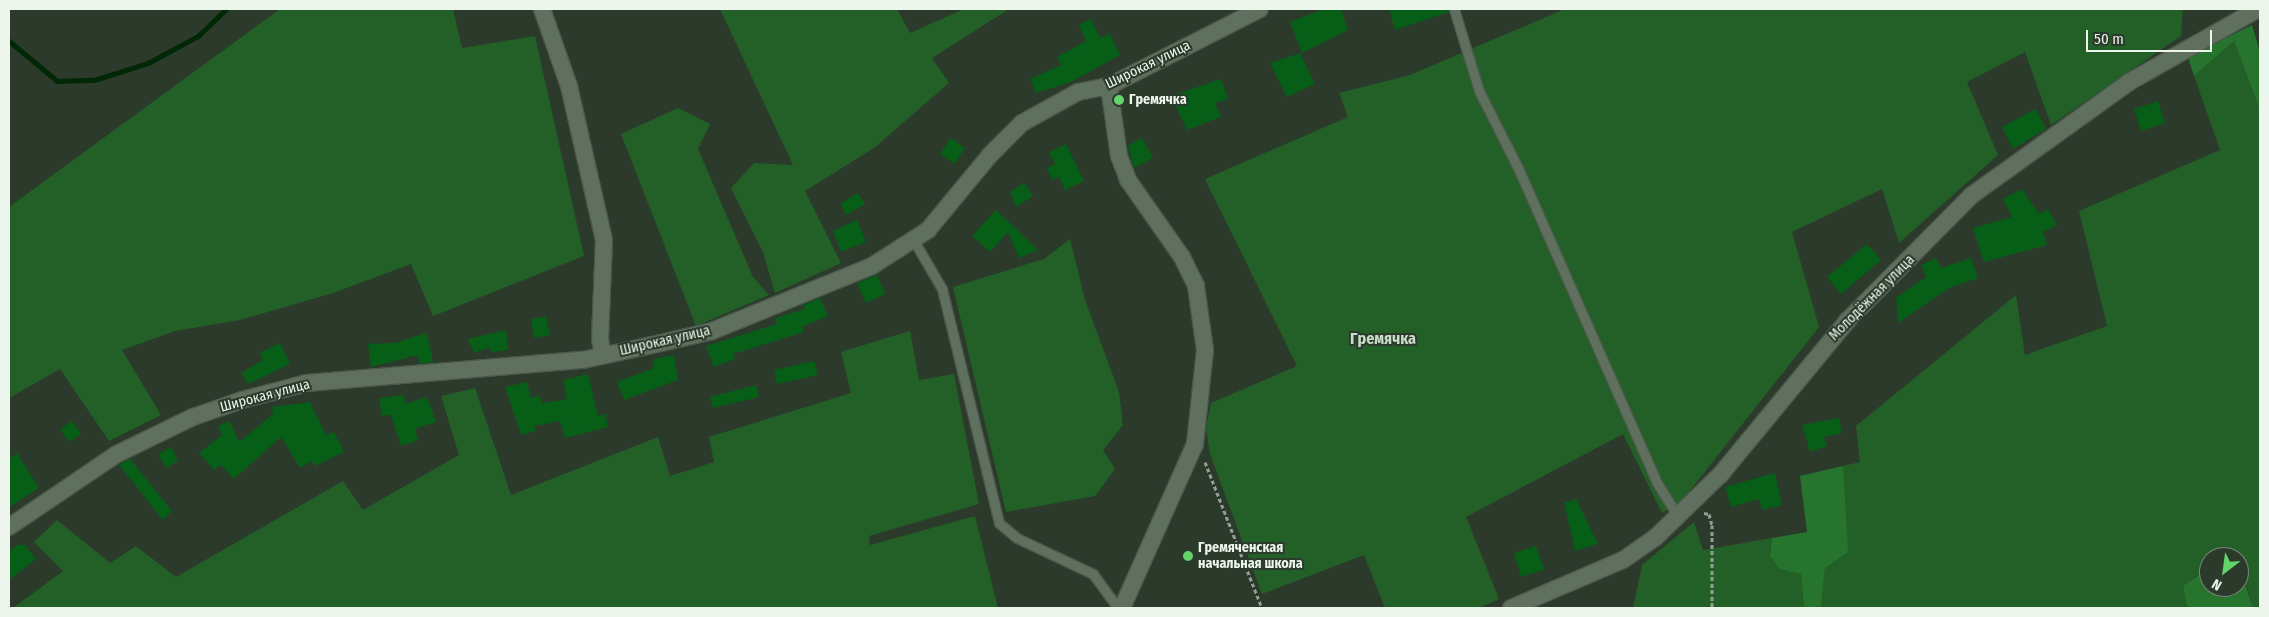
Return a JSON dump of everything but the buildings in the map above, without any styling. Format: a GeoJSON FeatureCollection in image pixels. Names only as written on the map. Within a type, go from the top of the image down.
{"type":"FeatureCollection","features":[{"type":"Feature","properties":{"kind":"street"},"geometry":{"type":"LineString","coordinates":[[542,9],[569,86],[604,240],[600,339],[604,356]]}},
{"type":"Feature","properties":{"kind":"street","name":"Широкая улица"},"geometry":{"type":"LineString","coordinates":[[9,528],[117,454],[193,416],[242,400],[307,383],[463,373],[604,356],[712,331],[872,266],[914,241],[1022,124],[1078,92],[1109,86],[1260,9]]}},
{"type":"Feature","properties":{"kind":"street","name":"Молодёжная улица"},"geometry":{"type":"LineString","coordinates":[[1511,608],[1623,560],[1684,514],[1847,321],[1972,195],[2129,82],[2258,9]]}},
{"type":"Feature","properties":{"kind":"street"},"geometry":{"type":"LineString","coordinates":[[1109,86],[1112,129],[1128,180],[1182,257],[1196,286],[1205,350],[1195,444],[1125,606]]}},
{"type":"Feature","properties":{"kind":"lane"},"geometry":{"type":"LineString","coordinates":[[1454,9],[1479,92],[1519,170],[1657,483],[1684,514]]}},
{"type":"Feature","properties":{"kind":"lane"},"geometry":{"type":"LineString","coordinates":[[914,241],[942,289],[999,523],[1018,538],[1093,574],[1125,606]]}},
{"type":"Feature","properties":{"kind":"path"},"geometry":{"type":"LineString","coordinates":[[1195,444],[1262,608]]}},
{"type":"Feature","properties":{"kind":"path"},"geometry":{"type":"LineString","coordinates":[[1684,514],[1709,514],[1712,608]]}},
{"type":"Feature","properties":{"kind":"green space"},"geometry":{"type":"Polygon","coordinates":[[[280,9],[453,9],[462,48],[535,36],[584,256],[433,316],[411,264],[333,293],[240,320],[175,331],[122,350],[161,415],[109,441],[60,369],[9,398],[9,207],[280,9]]]}},
{"type":"Feature","properties":{"kind":"green space"},"geometry":{"type":"Polygon","coordinates":[[[720,9],[897,9],[910,33],[964,9],[1009,9],[932,58],[949,83],[874,148],[805,191],[841,263],[775,293],[763,252],[731,188],[754,163],[793,165],[720,9]]]}},
{"type":"Feature","properties":{"kind":"green space"},"geometry":{"type":"Polygon","coordinates":[[[1565,9],[2183,9],[2181,36],[2051,125],[2025,52],[1967,82],[1998,155],[1899,243],[1882,189],[1792,232],[1819,327],[1681,502],[1662,513],[1623,434],[1466,517],[1499,599],[1479,608],[1385,608],[1364,555],[1262,594],[1210,454],[1206,428],[1211,403],[1297,366],[1205,179],[1348,117],[1339,93],[1410,75],[1565,9]]]}},
{"type":"Feature","properties":{"kind":"green space"},"geometry":{"type":"Polygon","coordinates":[[[2252,25],[2260,52],[2260,110],[2234,41],[2194,76],[2188,57],[2252,25]]]}},
{"type":"Feature","properties":{"kind":"green space"},"geometry":{"type":"Polygon","coordinates":[[[2234,41],[2260,110],[2260,608],[2253,608],[2249,593],[2249,547],[2199,547],[2199,576],[2183,586],[2187,608],[1821,608],[1825,568],[1844,493],[1843,466],[1860,462],[1856,426],[2016,295],[2025,355],[2107,326],[2079,211],[2220,150],[2194,76],[2234,41]]]}},
{"type":"Feature","properties":{"kind":"green space"},"geometry":{"type":"Polygon","coordinates":[[[678,108],[710,124],[698,149],[753,277],[769,295],[696,326],[621,134],[678,108]]]}},
{"type":"Feature","properties":{"kind":"green space"},"geometry":{"type":"Polygon","coordinates":[[[1070,239],[1085,300],[1119,392],[1123,425],[1103,450],[1115,469],[1095,496],[1006,512],[953,287],[1044,259],[1070,239]]]}},
{"type":"Feature","properties":{"kind":"green space"},"geometry":{"type":"Polygon","coordinates":[[[910,331],[919,380],[954,374],[979,504],[869,536],[870,545],[975,516],[998,608],[13,608],[63,571],[34,542],[57,520],[110,563],[136,546],[176,577],[343,481],[363,510],[459,455],[441,396],[475,388],[511,495],[658,437],[670,476],[714,462],[709,437],[851,393],[841,352],[910,331]]]}},
{"type":"Feature","properties":{"kind":"green space"},"geometry":{"type":"Polygon","coordinates":[[[1843,466],[1848,552],[1825,568],[1821,608],[1804,608],[1801,574],[1780,569],[1770,556],[1772,538],[1807,532],[1800,476],[1843,466]]]}},
{"type":"Feature","properties":{"kind":"green space"},"geometry":{"type":"Polygon","coordinates":[[[1694,522],[1703,550],[1772,538],[1770,556],[1801,573],[1804,608],[1633,608],[1642,565],[1694,522]]]}},
{"type":"Feature","properties":{"kind":"green space"},"geometry":{"type":"Polygon","coordinates":[[[2199,576],[2199,597],[2249,597],[2249,595],[2253,608],[2187,608],[2183,586],[2199,576]]]}},
{"type":"Feature","properties":{"kind":"waterway"},"geometry":{"type":"LineString","coordinates":[[9,41],[57,81],[94,80],[148,63],[198,36],[226,9]]}},
{"type":"Feature","properties":{"kind":"place","name":"Гремячка"},"geometry":{"type":"Point","coordinates":[1119,100]}},
{"type":"Feature","properties":{"kind":"place","name":"Гремяченская начальная школа"},"geometry":{"type":"Point","coordinates":[1188,556]}},
{"type":"Feature","properties":{"kind":"district","name":"Гремячка"},"geometry":{"type":"Point","coordinates":[1383,339]}}]}
